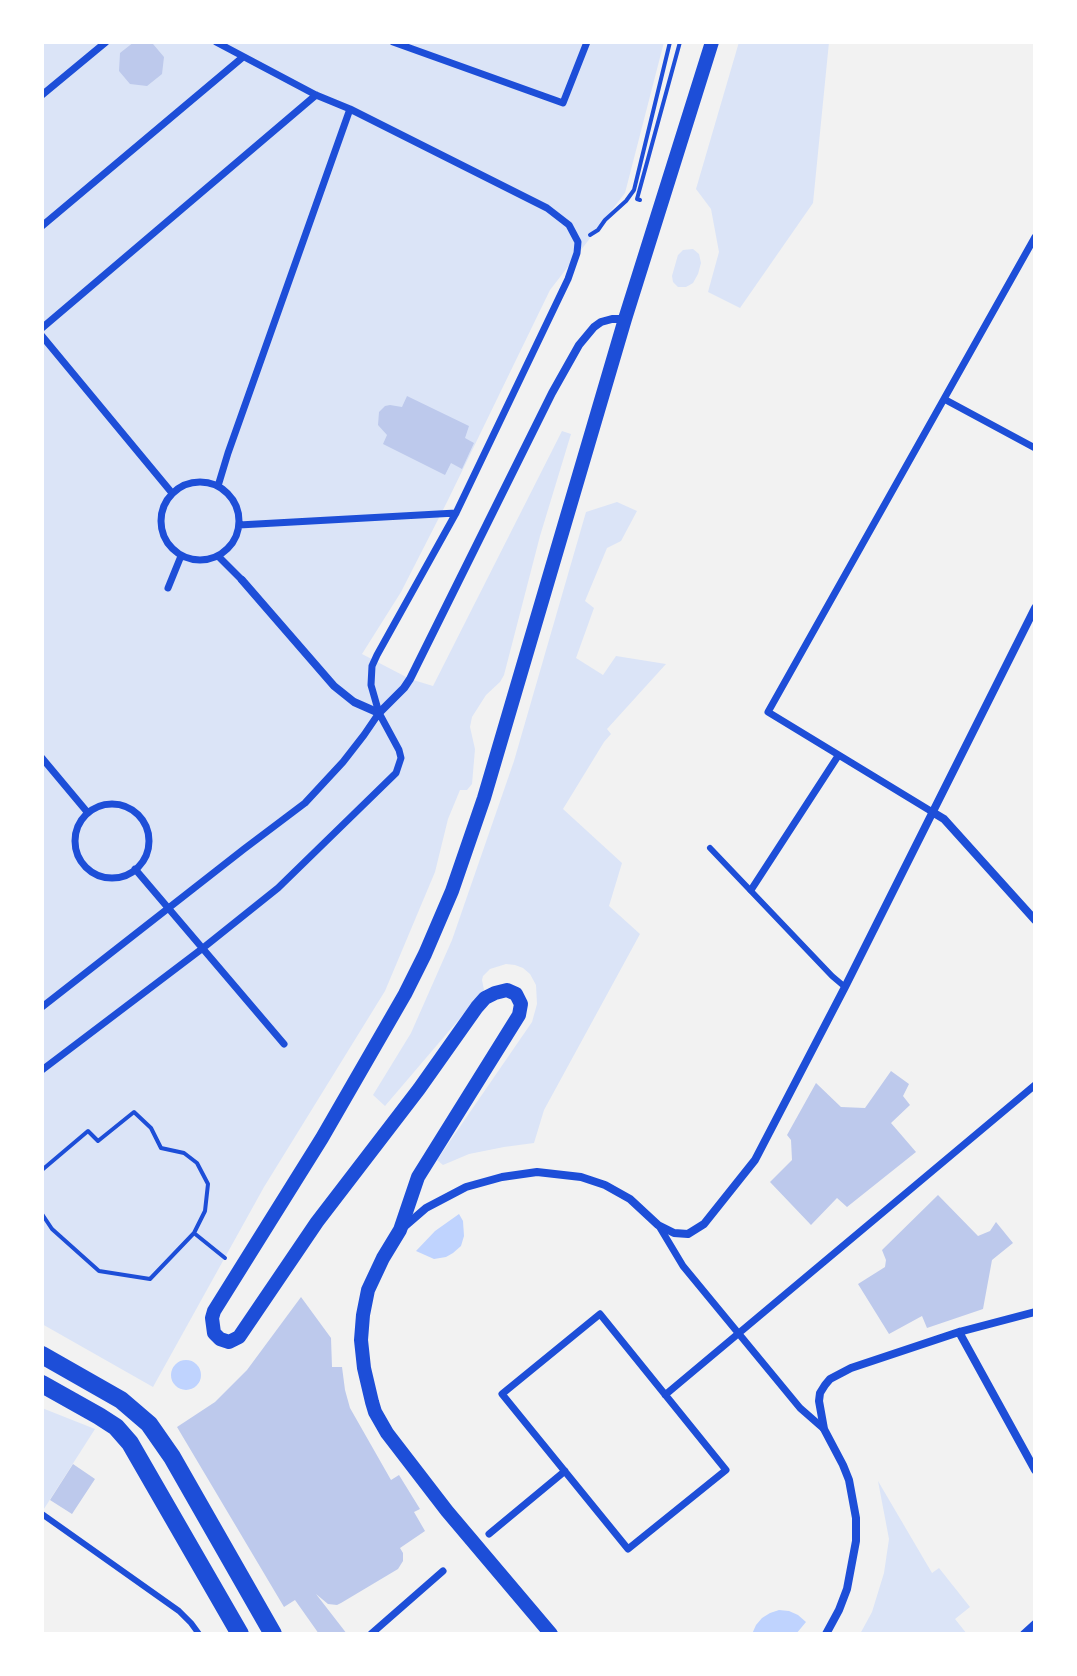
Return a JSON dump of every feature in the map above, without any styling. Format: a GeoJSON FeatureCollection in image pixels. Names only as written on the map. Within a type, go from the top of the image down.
{"type":"FeatureCollection","features":[{"type":"Feature","properties":{"kind":"main road"},"geometry":{"type":"LineString","coordinates":[[42,1355],[108,1392],[142,1416],[164,1445],[273,1634]]}},
{"type":"Feature","properties":{"kind":"main road"},"geometry":{"type":"LineString","coordinates":[[42,1384],[116,1427],[130,1443],[240,1634]]}},
{"type":"Feature","properties":{"kind":"street"},"geometry":{"type":"LineString","coordinates":[[42,95],[106,42]]}},
{"type":"Feature","properties":{"kind":"street"},"geometry":{"type":"LineString","coordinates":[[42,1070],[278,888],[396,773],[401,758],[379,713],[371,685],[372,666],[456,513],[568,279],[577,253],[578,242],[569,225],[547,208],[316,95],[216,42]]}},
{"type":"Feature","properties":{"kind":"street"},"geometry":{"type":"LineString","coordinates":[[393,42],[563,103],[587,42]]}},
{"type":"Feature","properties":{"kind":"street"},"geometry":{"type":"LineString","coordinates":[[551,1634],[447,1511],[387,1433],[375,1412],[361,1340],[368,1290],[400,1230],[418,1177],[519,1015],[521,1008],[516,994],[501,991],[489,995],[477,1007],[324,1213],[239,1337],[226,1342],[220,1339],[214,1333],[212,1318],[405,994],[441,919],[484,798],[625,319],[712,42]]}},
{"type":"Feature","properties":{"kind":"street"},"geometry":{"type":"LineString","coordinates":[[42,226],[243,57]]}},
{"type":"Feature","properties":{"kind":"street"},"geometry":{"type":"LineString","coordinates":[[42,328],[316,95]]}},
{"type":"Feature","properties":{"kind":"street"},"geometry":{"type":"LineString","coordinates":[[218,486],[350,109]]}},
{"type":"Feature","properties":{"kind":"street"},"geometry":{"type":"LineString","coordinates":[[1035,237],[768,712],[944,819],[1035,920]]}},
{"type":"Feature","properties":{"kind":"street"},"geometry":{"type":"LineString","coordinates":[[42,1007],[305,803],[343,762],[379,713],[410,679],[552,393],[579,345],[601,322],[625,319]]}},
{"type":"Feature","properties":{"kind":"street"},"geometry":{"type":"LineString","coordinates":[[42,336],[172,493]]}},
{"type":"Feature","properties":{"kind":"street"},"geometry":{"type":"LineString","coordinates":[[944,399],[1035,448]]}},
{"type":"Feature","properties":{"kind":"street"},"geometry":{"type":"LineString","coordinates":[[202,482],[218,486],[230,496],[237,509],[239,525],[236,537],[218,556],[193,560],[181,556],[163,534],[160,519],[164,505],[172,493],[186,484],[202,482]]}},
{"type":"Feature","properties":{"kind":"street"},"geometry":{"type":"LineString","coordinates":[[239,525],[456,513]]}},
{"type":"Feature","properties":{"kind":"street"},"geometry":{"type":"LineString","coordinates":[[168,588],[181,556]]}},
{"type":"Feature","properties":{"kind":"street"},"geometry":{"type":"LineString","coordinates":[[218,556],[334,686],[360,705],[379,713]]}},
{"type":"Feature","properties":{"kind":"street"},"geometry":{"type":"LineString","coordinates":[[658,1225],[681,1234],[699,1228],[749,1167],[845,987],[1035,608]]}},
{"type":"Feature","properties":{"kind":"street"},"geometry":{"type":"LineString","coordinates":[[751,890],[838,756]]}},
{"type":"Feature","properties":{"kind":"street"},"geometry":{"type":"LineString","coordinates":[[42,758],[88,813]]}},
{"type":"Feature","properties":{"kind":"street"},"geometry":{"type":"LineString","coordinates":[[109,804],[131,809],[140,817],[149,838],[148,850],[135,869],[115,878],[103,877],[84,865],[75,844],[80,821],[88,813],[109,804]]}},
{"type":"Feature","properties":{"kind":"street"},"geometry":{"type":"LineString","coordinates":[[135,869],[284,1044]]}},
{"type":"Feature","properties":{"kind":"street"},"geometry":{"type":"LineString","coordinates":[[665,1395],[1035,1085]]}},
{"type":"Feature","properties":{"kind":"street"},"geometry":{"type":"LineString","coordinates":[[400,1230],[426,1208],[466,1187],[502,1177],[537,1172],[566,1174],[605,1185],[630,1199],[658,1225],[683,1266],[800,1408],[824,1429]]}},
{"type":"Feature","properties":{"kind":"street"},"geometry":{"type":"LineString","coordinates":[[826,1634],[847,1589],[856,1541],[856,1518],[849,1480],[824,1429],[819,1401],[825,1385],[851,1368],[959,1332],[1035,1312]]}},
{"type":"Feature","properties":{"kind":"street"},"geometry":{"type":"LineString","coordinates":[[600,1314],[726,1470],[628,1549],[565,1471],[502,1394],[600,1314]]}},
{"type":"Feature","properties":{"kind":"street"},"geometry":{"type":"LineString","coordinates":[[959,1332],[1035,1470]]}},
{"type":"Feature","properties":{"kind":"street"},"geometry":{"type":"LineString","coordinates":[[489,1534],[565,1471]]}},
{"type":"Feature","properties":{"kind":"street"},"geometry":{"type":"LineString","coordinates":[[371,1634],[443,1571]]}},
{"type":"Feature","properties":{"kind":"street"},"geometry":{"type":"LineString","coordinates":[[1024,1634],[1035,1624]]}},
{"type":"Feature","properties":{"kind":"lane"},"geometry":{"type":"LineString","coordinates":[[710,848],[845,987]]}},
{"type":"Feature","properties":{"kind":"lane"},"geometry":{"type":"LineString","coordinates":[[42,1514],[179,1611],[199,1634]]}},
{"type":"Feature","properties":{"kind":"path"},"geometry":{"type":"LineString","coordinates":[[578,242],[598,230],[634,190],[670,42]]}},
{"type":"Feature","properties":{"kind":"path"},"geometry":{"type":"LineString","coordinates":[[640,200],[637,199],[680,42]]}},
{"type":"Feature","properties":{"kind":"path"},"geometry":{"type":"LineString","coordinates":[[42,1170],[88,1131],[98,1141],[134,1112],[151,1128],[161,1148],[184,1153],[197,1163],[208,1184],[205,1211],[194,1233],[150,1279],[99,1271],[52,1229],[42,1214]]}},
{"type":"Feature","properties":{"kind":"path"},"geometry":{"type":"LineString","coordinates":[[194,1233],[239,1270]]}},
{"type":"Feature","properties":{"kind":"shaded area"},"geometry":{"type":"Polygon","coordinates":[[[42,42],[664,42],[625,193],[550,290],[401,592],[362,654],[410,679],[433,686],[562,431],[571,434],[540,536],[504,675],[472,717],[470,727],[475,749],[472,784],[467,790],[460,790],[448,819],[435,872],[385,991],[264,1187],[153,1387],[42,1324],[42,42]]]}},
{"type":"Feature","properties":{"kind":"shaded area"},"geometry":{"type":"Polygon","coordinates":[[[739,42],[829,42],[813,203],[740,308],[708,292],[719,252],[711,209],[696,189],[739,42]]]}},
{"type":"Feature","properties":{"kind":"shaded area"},"geometry":{"type":"Polygon","coordinates":[[[693,249],[699,254],[701,263],[698,274],[693,283],[678,287],[672,276],[678,255],[683,250],[693,249]]]}},
{"type":"Feature","properties":{"kind":"shaded area"},"geometry":{"type":"Polygon","coordinates":[[[617,502],[637,511],[621,541],[607,548],[585,601],[594,608],[576,658],[603,675],[616,656],[666,664],[607,729],[611,734],[563,809],[622,863],[609,906],[640,934],[544,1110],[534,1143],[469,1154],[443,1165],[437,1160],[532,1022],[537,1004],[536,985],[530,974],[515,965],[506,964],[490,969],[483,976],[484,990],[385,1106],[373,1095],[411,1033],[452,940],[514,761],[586,512],[617,502]]]}},
{"type":"Feature","properties":{"kind":"shaded area"},"geometry":{"type":"Polygon","coordinates":[[[42,1408],[95,1429],[42,1512],[42,1408]]]}},
{"type":"Feature","properties":{"kind":"shaded area"},"geometry":{"type":"Polygon","coordinates":[[[878,1481],[932,1573],[939,1568],[970,1607],[955,1619],[967,1634],[860,1634],[872,1612],[884,1573],[889,1539],[878,1481]]]}},
{"type":"Feature","properties":{"kind":"water"},"geometry":{"type":"Polygon","coordinates":[[[459,1214],[464,1236],[461,1246],[453,1253],[434,1259],[416,1251],[435,1231],[459,1214]]]}},
{"type":"Feature","properties":{"kind":"water"},"geometry":{"type":"Polygon","coordinates":[[[186,1360],[197,1364],[201,1375],[197,1386],[186,1390],[175,1386],[171,1375],[175,1364],[186,1360]]]}},
{"type":"Feature","properties":{"kind":"water"},"geometry":{"type":"Polygon","coordinates":[[[779,1610],[798,1615],[806,1622],[796,1634],[752,1634],[762,1618],[779,1610]]]}},
{"type":"Feature","properties":{"kind":"building"},"geometry":{"type":"Polygon","coordinates":[[[134,42],[153,44],[164,57],[162,74],[147,86],[130,84],[119,71],[120,53],[134,42]]]}},
{"type":"Feature","properties":{"kind":"building"},"geometry":{"type":"Polygon","coordinates":[[[407,396],[469,426],[465,438],[474,443],[462,469],[451,463],[445,475],[383,444],[387,435],[378,425],[379,412],[385,406],[402,407],[407,396]]]}},
{"type":"Feature","properties":{"kind":"building"},"geometry":{"type":"Polygon","coordinates":[[[891,1071],[909,1084],[903,1096],[910,1105],[891,1123],[916,1152],[847,1207],[837,1198],[811,1225],[770,1182],[792,1160],[791,1140],[787,1135],[816,1083],[841,1107],[865,1108],[891,1071]]]}},
{"type":"Feature","properties":{"kind":"building"},"geometry":{"type":"Polygon","coordinates":[[[938,1195],[978,1236],[990,1231],[996,1222],[1013,1243],[992,1260],[983,1309],[927,1328],[922,1316],[889,1334],[858,1284],[885,1267],[882,1250],[938,1195]]]}},
{"type":"Feature","properties":{"kind":"building"},"geometry":{"type":"Polygon","coordinates":[[[301,1297],[331,1338],[332,1367],[342,1367],[350,1408],[391,1480],[399,1475],[420,1509],[414,1512],[425,1531],[400,1548],[403,1561],[398,1569],[341,1603],[328,1604],[316,1594],[347,1634],[319,1634],[295,1600],[284,1607],[177,1427],[215,1402],[247,1370],[301,1297]]]}},
{"type":"Feature","properties":{"kind":"building"},"geometry":{"type":"Polygon","coordinates":[[[73,1464],[95,1479],[72,1514],[50,1500],[73,1464]]]}}]}
